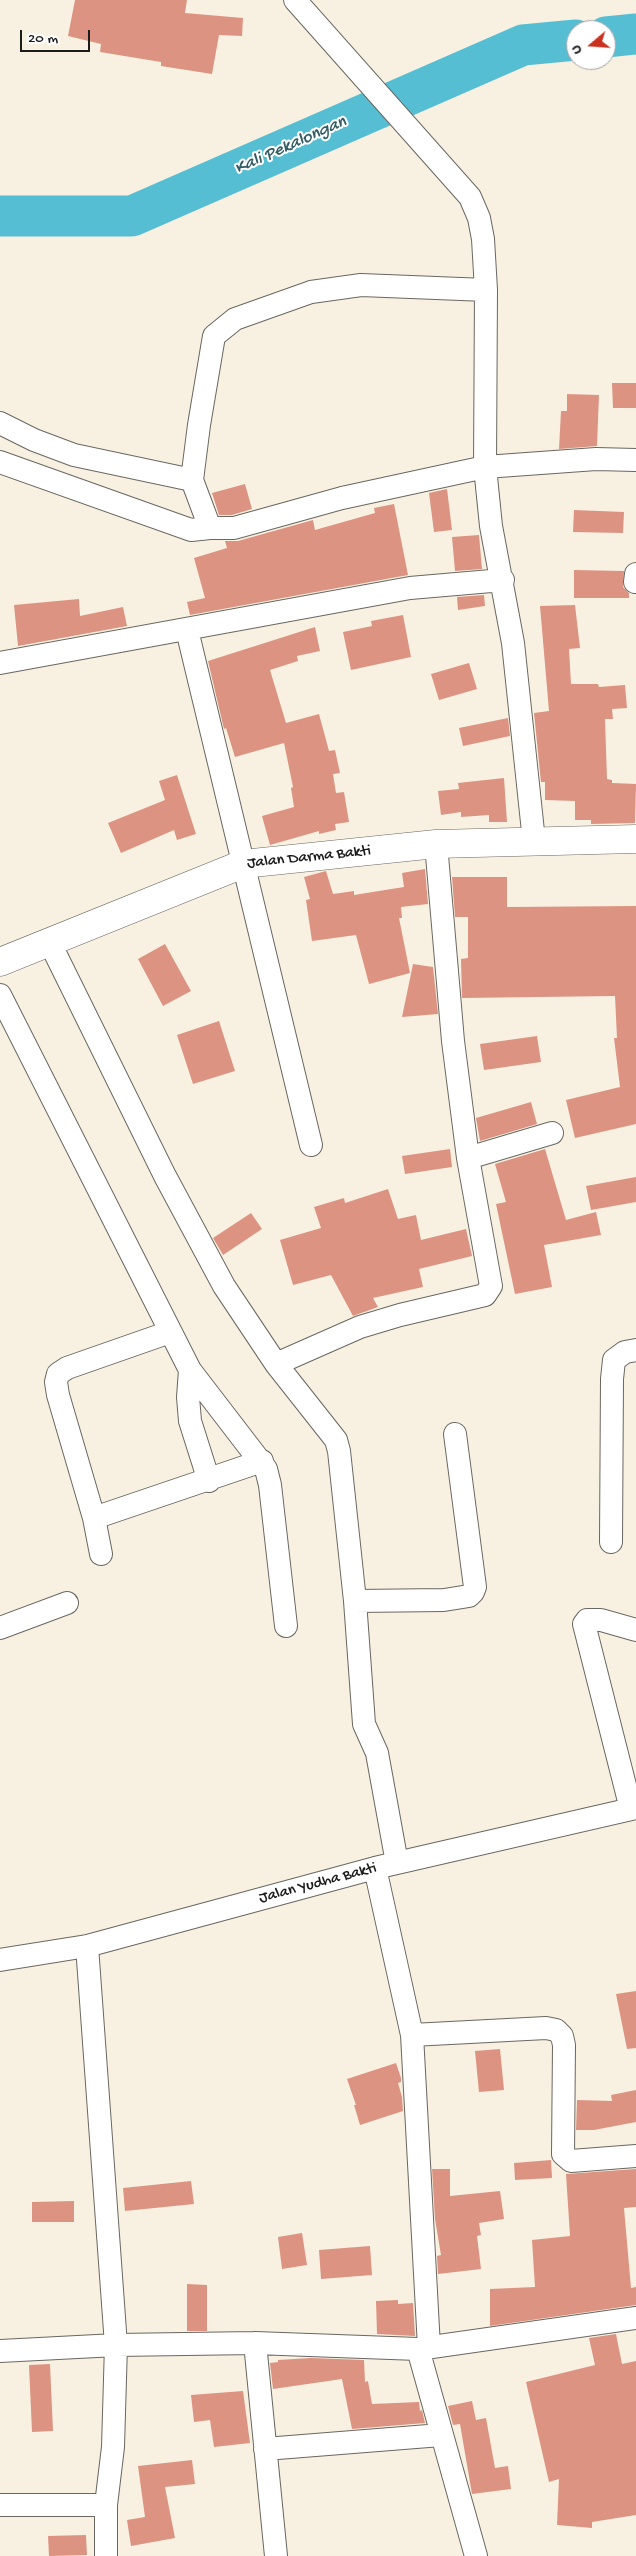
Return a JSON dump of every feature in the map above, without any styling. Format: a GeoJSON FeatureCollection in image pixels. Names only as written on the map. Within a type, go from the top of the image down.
{"type":"FeatureCollection","features":[{"type":"Feature","properties":{"kind":"street"},"geometry":{"type":"LineString","coordinates":[[297,2],[470,197],[479,218],[483,239],[486,290],[485,467],[491,526],[503,580],[513,643],[534,841]]}},
{"type":"Feature","properties":{"kind":"street"},"geometry":{"type":"LineString","coordinates":[[210,528],[192,480],[214,336],[235,320],[311,292],[361,285],[486,290]]}},
{"type":"Feature","properties":{"kind":"street"},"geometry":{"type":"LineString","coordinates":[[0,422],[34,440],[74,455],[192,480]]}},
{"type":"Feature","properties":{"kind":"street"},"geometry":{"type":"LineString","coordinates":[[0,462],[191,530],[234,528],[342,498],[485,467],[596,459],[636,460]]}},
{"type":"Feature","properties":{"kind":"street"},"geometry":{"type":"LineString","coordinates":[[0,663],[410,588],[503,580]]}},
{"type":"Feature","properties":{"kind":"street"},"geometry":{"type":"LineString","coordinates":[[187,630],[311,1145]]}},
{"type":"Feature","properties":{"kind":"street","name":"Jalan Darma Bakti"},"geometry":{"type":"LineString","coordinates":[[0,962],[243,864],[436,844],[636,839]]}},
{"type":"Feature","properties":{"kind":"street"},"geometry":{"type":"LineString","coordinates":[[276,1364],[360,1327],[488,1292],[490,1280],[468,1158],[453,1042],[436,844]]}},
{"type":"Feature","properties":{"kind":"street"},"geometry":{"type":"LineString","coordinates":[[50,941],[161,1168],[224,1286],[276,1364],[336,1440],[340,1451],[355,1601],[364,1724],[376,1753],[397,1863]]}},
{"type":"Feature","properties":{"kind":"street"},"geometry":{"type":"LineString","coordinates":[[0,996],[190,1370],[262,1461],[270,1485],[286,1626]]}},
{"type":"Feature","properties":{"kind":"street"},"geometry":{"type":"LineString","coordinates":[[468,1158],[552,1133]]}},
{"type":"Feature","properties":{"kind":"street"},"geometry":{"type":"LineString","coordinates":[[101,1554],[94,1518],[58,1395],[56,1382],[58,1374],[67,1368],[170,1332]]}},
{"type":"Feature","properties":{"kind":"street"},"geometry":{"type":"LineString","coordinates":[[611,1542],[612,1378],[614,1360],[625,1352],[636,1350]]}},
{"type":"Feature","properties":{"kind":"street"},"geometry":{"type":"LineString","coordinates":[[190,1370],[188,1398],[190,1421],[209,1480]]}},
{"type":"Feature","properties":{"kind":"street"},"geometry":{"type":"LineString","coordinates":[[355,1601],[444,1600],[469,1596],[474,1592],[475,1587],[455,1434]]}},
{"type":"Feature","properties":{"kind":"street"},"geometry":{"type":"LineString","coordinates":[[94,1518],[262,1461]]}},
{"type":"Feature","properties":{"kind":"street"},"geometry":{"type":"LineString","coordinates":[[0,1628],[67,1603]]}},
{"type":"Feature","properties":{"kind":"street"},"geometry":{"type":"LineString","coordinates":[[634,1808],[584,1624],[587,1620],[601,1620],[636,1630]]}},
{"type":"Feature","properties":{"kind":"street","name":"Jalan Yudha Bakti"},"geometry":{"type":"LineString","coordinates":[[0,1960],[87,1946],[375,1868],[634,1808]]}},
{"type":"Feature","properties":{"kind":"street"},"geometry":{"type":"LineString","coordinates":[[375,1868],[412,2035],[423,2348],[442,2435],[476,2556]]}},
{"type":"Feature","properties":{"kind":"street"},"geometry":{"type":"LineString","coordinates":[[87,1946],[116,2345],[113,2447],[106,2505],[106,2556]]}},
{"type":"Feature","properties":{"kind":"street"},"geometry":{"type":"LineString","coordinates":[[412,2035],[546,2028],[556,2030],[562,2036],[564,2045],[563,2154],[571,2161],[636,2156]]}},
{"type":"Feature","properties":{"kind":"street"},"geometry":{"type":"LineString","coordinates":[[0,2351],[116,2345],[255,2343],[423,2348],[636,2318]]}},
{"type":"Feature","properties":{"kind":"street"},"geometry":{"type":"LineString","coordinates":[[255,2343],[276,2556]]}},
{"type":"Feature","properties":{"kind":"street"},"geometry":{"type":"LineString","coordinates":[[265,2449],[442,2435]]}},
{"type":"Feature","properties":{"kind":"street"},"geometry":{"type":"LineString","coordinates":[[0,2505],[106,2505]]}},
{"type":"Feature","properties":{"kind":"building"},"geometry":{"type":"Polygon","coordinates":[[[75,0],[187,0],[185,13],[243,18],[242,36],[219,35],[212,74],[161,66],[161,62],[100,52],[101,44],[68,36],[75,0]]]}},
{"type":"Feature","properties":{"kind":"building"},"geometry":{"type":"Polygon","coordinates":[[[612,383],[636,383],[636,408],[613,408],[612,383]]]}},
{"type":"Feature","properties":{"kind":"building"},"geometry":{"type":"Polygon","coordinates":[[[567,394],[599,395],[597,446],[559,449],[561,411],[567,411],[567,394]]]}},
{"type":"Feature","properties":{"kind":"building"},"geometry":{"type":"Polygon","coordinates":[[[245,484],[252,509],[232,515],[219,515],[212,493],[245,484]]]}},
{"type":"Feature","properties":{"kind":"building"},"geometry":{"type":"Polygon","coordinates":[[[447,489],[452,530],[434,532],[429,493],[447,489]]]}},
{"type":"Feature","properties":{"kind":"building"},"geometry":{"type":"Polygon","coordinates":[[[394,504],[408,575],[190,615],[187,602],[205,598],[194,558],[227,548],[225,541],[238,541],[313,520],[315,530],[375,513],[374,508],[394,504]]]}},
{"type":"Feature","properties":{"kind":"building"},"geometry":{"type":"Polygon","coordinates":[[[574,510],[624,512],[623,533],[573,532],[574,510]]]}},
{"type":"Feature","properties":{"kind":"building"},"geometry":{"type":"Polygon","coordinates":[[[479,535],[482,569],[455,571],[452,537],[479,535]]]}},
{"type":"Feature","properties":{"kind":"building"},"geometry":{"type":"Polygon","coordinates":[[[574,570],[624,571],[623,587],[629,593],[629,598],[574,598],[574,570]]]}},
{"type":"Feature","properties":{"kind":"building"},"geometry":{"type":"Polygon","coordinates":[[[484,595],[485,606],[458,610],[457,597],[484,595]]]}},
{"type":"Feature","properties":{"kind":"building"},"geometry":{"type":"Polygon","coordinates":[[[79,599],[80,616],[123,607],[127,626],[18,646],[14,605],[79,599]]]}},
{"type":"Feature","properties":{"kind":"building"},"geometry":{"type":"Polygon","coordinates":[[[575,605],[580,648],[569,649],[571,684],[598,684],[599,687],[625,685],[627,708],[612,709],[613,719],[605,719],[607,779],[612,780],[612,783],[636,784],[635,823],[591,824],[591,820],[575,820],[575,801],[545,800],[545,782],[541,782],[534,713],[549,711],[540,606],[575,605]]]}},
{"type":"Feature","properties":{"kind":"building"},"geometry":{"type":"Polygon","coordinates":[[[403,615],[411,657],[351,670],[343,632],[372,626],[371,621],[403,615]]]}},
{"type":"Feature","properties":{"kind":"building"},"geometry":{"type":"Polygon","coordinates":[[[315,627],[320,651],[297,656],[298,661],[270,670],[286,723],[319,714],[329,751],[335,750],[340,773],[333,774],[336,793],[344,792],[349,822],[335,824],[336,830],[319,834],[319,831],[270,845],[262,816],[294,807],[291,788],[293,787],[284,743],[235,757],[226,728],[224,729],[208,661],[315,627]]]}},
{"type":"Feature","properties":{"kind":"building"},"geometry":{"type":"Polygon","coordinates":[[[469,663],[477,689],[439,700],[431,674],[469,663]]]}},
{"type":"Feature","properties":{"kind":"building"},"geometry":{"type":"Polygon","coordinates":[[[508,718],[510,736],[463,746],[459,728],[508,718]]]}},
{"type":"Feature","properties":{"kind":"building"},"geometry":{"type":"Polygon","coordinates":[[[177,775],[196,834],[177,840],[174,830],[121,853],[108,823],[165,800],[159,781],[177,775]]]}},
{"type":"Feature","properties":{"kind":"building"},"geometry":{"type":"Polygon","coordinates":[[[504,778],[507,822],[489,822],[489,815],[461,817],[461,812],[441,815],[438,791],[459,789],[458,783],[504,778]]]}},
{"type":"Feature","properties":{"kind":"building"},"geometry":{"type":"Polygon","coordinates":[[[425,869],[428,904],[401,907],[402,918],[399,918],[410,973],[369,984],[356,935],[312,941],[306,900],[310,899],[304,877],[326,871],[333,894],[354,891],[354,895],[404,887],[402,873],[425,869]]]}},
{"type":"Feature","properties":{"kind":"building"},"geometry":{"type":"Polygon","coordinates":[[[452,877],[507,877],[507,907],[636,906],[636,1124],[575,1138],[566,1100],[620,1087],[614,1038],[617,1038],[615,996],[462,998],[461,959],[468,958],[468,917],[455,917],[452,877]]]}},
{"type":"Feature","properties":{"kind":"building"},"geometry":{"type":"Polygon","coordinates":[[[165,944],[191,991],[163,1006],[138,959],[165,944]]]}},
{"type":"Feature","properties":{"kind":"building"},"geometry":{"type":"Polygon","coordinates":[[[413,964],[433,967],[438,1014],[402,1017],[413,964]]]}},
{"type":"Feature","properties":{"kind":"building"},"geometry":{"type":"Polygon","coordinates":[[[219,1021],[235,1071],[193,1084],[177,1035],[219,1021]]]}},
{"type":"Feature","properties":{"kind":"building"},"geometry":{"type":"Polygon","coordinates":[[[537,1036],[541,1062],[484,1070],[480,1044],[537,1036]]]}},
{"type":"Feature","properties":{"kind":"building"},"geometry":{"type":"Polygon","coordinates":[[[531,1102],[537,1124],[480,1141],[476,1118],[531,1102]]]}},
{"type":"Feature","properties":{"kind":"building"},"geometry":{"type":"Polygon","coordinates":[[[450,1149],[452,1167],[405,1174],[402,1156],[450,1149]]]}},
{"type":"Feature","properties":{"kind":"building"},"geometry":{"type":"Polygon","coordinates":[[[545,1149],[566,1220],[596,1212],[601,1235],[544,1245],[552,1287],[515,1294],[496,1204],[506,1202],[495,1164],[545,1149]]]}},
{"type":"Feature","properties":{"kind":"building"},"geometry":{"type":"Polygon","coordinates":[[[636,1177],[636,1202],[591,1210],[586,1186],[636,1177]]]}},
{"type":"Feature","properties":{"kind":"building"},"geometry":{"type":"Polygon","coordinates":[[[388,1189],[398,1219],[416,1215],[421,1240],[466,1229],[472,1256],[419,1269],[423,1287],[373,1298],[378,1307],[353,1316],[331,1275],[293,1285],[280,1240],[321,1228],[314,1207],[344,1198],[345,1203],[388,1189]]]}},
{"type":"Feature","properties":{"kind":"building"},"geometry":{"type":"Polygon","coordinates":[[[251,1213],[262,1229],[223,1255],[213,1238],[251,1213]]]}},
{"type":"Feature","properties":{"kind":"building"},"geometry":{"type":"Polygon","coordinates":[[[636,1991],[636,2048],[627,2049],[616,1994],[636,1991]]]}},
{"type":"Feature","properties":{"kind":"building"},"geometry":{"type":"Polygon","coordinates":[[[500,2049],[504,2090],[479,2092],[475,2051],[500,2049]]]}},
{"type":"Feature","properties":{"kind":"building"},"geometry":{"type":"Polygon","coordinates":[[[396,2063],[401,2078],[401,2082],[398,2083],[403,2111],[360,2125],[354,2105],[356,2105],[347,2079],[396,2063]]]}},
{"type":"Feature","properties":{"kind":"building"},"geometry":{"type":"Polygon","coordinates":[[[636,2090],[636,2122],[594,2130],[576,2130],[577,2100],[612,2101],[611,2095],[636,2090]]]}},
{"type":"Feature","properties":{"kind":"building"},"geometry":{"type":"Polygon","coordinates":[[[551,2160],[552,2178],[515,2180],[514,2163],[551,2160]]]}},
{"type":"Feature","properties":{"kind":"building"},"geometry":{"type":"Polygon","coordinates":[[[432,2169],[450,2169],[450,2196],[500,2191],[504,2219],[479,2223],[481,2235],[477,2236],[481,2269],[438,2274],[437,2256],[441,2255],[435,2219],[432,2169]]]}},
{"type":"Feature","properties":{"kind":"building"},"geometry":{"type":"Polygon","coordinates":[[[636,2169],[636,2207],[624,2208],[631,2288],[636,2287],[636,2305],[490,2326],[490,2289],[535,2287],[532,2240],[570,2236],[566,2174],[636,2169]]]}},
{"type":"Feature","properties":{"kind":"building"},"geometry":{"type":"Polygon","coordinates":[[[191,2181],[194,2204],[125,2211],[123,2188],[191,2181]]]}},
{"type":"Feature","properties":{"kind":"building"},"geometry":{"type":"Polygon","coordinates":[[[74,2201],[74,2222],[32,2222],[32,2202],[74,2201]]]}},
{"type":"Feature","properties":{"kind":"building"},"geometry":{"type":"Polygon","coordinates":[[[302,2233],[307,2265],[282,2269],[278,2237],[302,2233]]]}},
{"type":"Feature","properties":{"kind":"building"},"geometry":{"type":"Polygon","coordinates":[[[370,2246],[372,2275],[321,2279],[319,2250],[370,2246]]]}},
{"type":"Feature","properties":{"kind":"building"},"geometry":{"type":"Polygon","coordinates":[[[187,2284],[207,2285],[207,2331],[187,2331],[187,2284]]]}},
{"type":"Feature","properties":{"kind":"building"},"geometry":{"type":"Polygon","coordinates":[[[398,2300],[398,2304],[413,2303],[415,2336],[377,2334],[376,2301],[398,2300]]]}},
{"type":"Feature","properties":{"kind":"building"},"geometry":{"type":"Polygon","coordinates":[[[616,2334],[622,2364],[636,2361],[636,2515],[592,2522],[592,2528],[557,2525],[559,2479],[549,2482],[526,2382],[595,2365],[589,2338],[616,2334]]]}},
{"type":"Feature","properties":{"kind":"building"},"geometry":{"type":"Polygon","coordinates":[[[311,2358],[364,2360],[365,2382],[368,2381],[372,2404],[419,2402],[420,2411],[422,2410],[425,2423],[352,2429],[342,2379],[273,2389],[270,2363],[278,2362],[278,2360],[311,2358]]]}},
{"type":"Feature","properties":{"kind":"building"},"geometry":{"type":"Polygon","coordinates":[[[50,2364],[53,2431],[32,2432],[29,2365],[50,2364]]]}},
{"type":"Feature","properties":{"kind":"building"},"geometry":{"type":"Polygon","coordinates":[[[243,2391],[250,2443],[214,2447],[210,2420],[194,2422],[191,2395],[243,2391]]]}},
{"type":"Feature","properties":{"kind":"building"},"geometry":{"type":"Polygon","coordinates":[[[472,2401],[476,2420],[486,2418],[495,2468],[508,2466],[511,2489],[472,2494],[460,2424],[453,2425],[448,2406],[472,2401]]]}},
{"type":"Feature","properties":{"kind":"building"},"geometry":{"type":"Polygon","coordinates":[[[192,2460],[195,2484],[165,2487],[175,2538],[131,2546],[127,2520],[145,2517],[138,2466],[192,2460]]]}},
{"type":"Feature","properties":{"kind":"building"},"geometry":{"type":"Polygon","coordinates":[[[86,2535],[87,2555],[49,2556],[48,2536],[86,2535]]]}},
{"type":"Feature","properties":{"kind":"waterway","name":"Kali Pekalongan"},"geometry":{"type":"LineString","coordinates":[[616,36],[636,34]]}},
{"type":"Feature","properties":{"kind":"waterway","name":"Kali Pekalongan"},"geometry":{"type":"LineString","coordinates":[[0,216],[132,216],[523,45],[566,41]]}}]}
